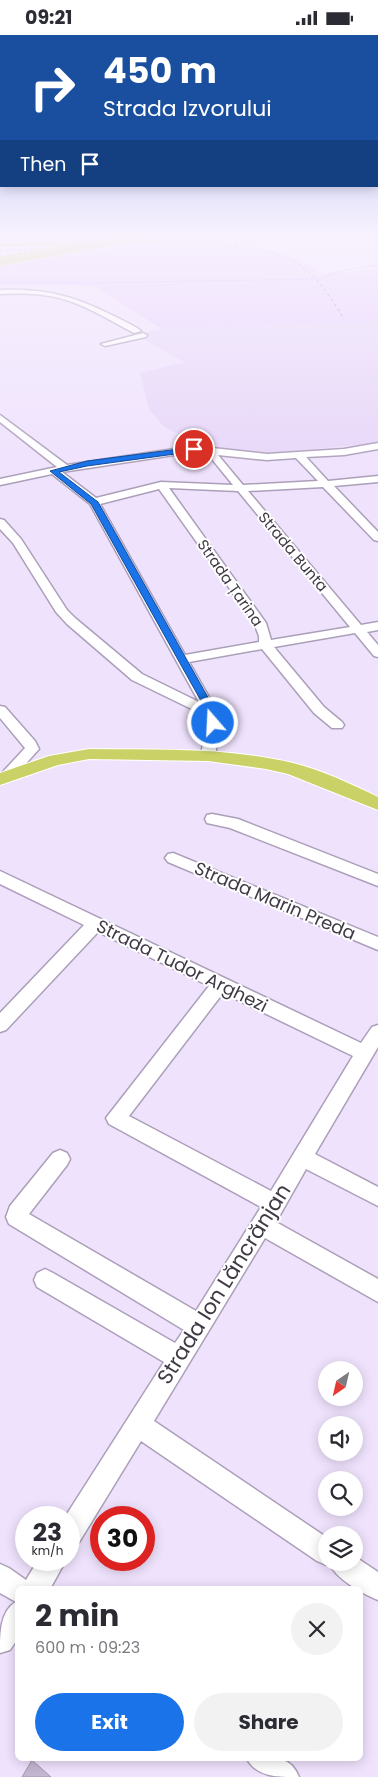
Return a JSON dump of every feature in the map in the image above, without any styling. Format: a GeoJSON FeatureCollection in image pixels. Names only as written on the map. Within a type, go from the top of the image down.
{"type":"FeatureCollection","features":[{"type":"Feature","properties":{"kind":"main road"},"geometry":{"type":"LineString","coordinates":[[3,778],[55,761],[89,754],[208,756],[266,763],[293,769],[348,790],[378,804]]}},
{"type":"Feature","properties":{"kind":"street"},"geometry":{"type":"LineString","coordinates":[[104,315],[140,333],[104,344]]}},
{"type":"Feature","properties":{"kind":"street"},"geometry":{"type":"LineString","coordinates":[[0,418],[59,470],[77,489],[94,502],[211,713],[213,723],[208,756]]}},
{"type":"Feature","properties":{"kind":"street"},"geometry":{"type":"LineString","coordinates":[[2,479],[59,470],[87,463],[194,449],[252,457],[299,456],[344,452],[378,446]]}},
{"type":"Feature","properties":{"kind":"street","name":"Strada Bunta"},"geometry":{"type":"LineString","coordinates":[[209,450],[378,653]]}},
{"type":"Feature","properties":{"kind":"street"},"geometry":{"type":"LineString","coordinates":[[299,456],[378,538]]}},
{"type":"Feature","properties":{"kind":"street"},"geometry":{"type":"LineString","coordinates":[[94,502],[161,485],[239,488],[326,484],[378,479]]}},
{"type":"Feature","properties":{"kind":"street","name":"Strada Țarina"},"geometry":{"type":"LineString","coordinates":[[161,485],[260,623],[265,636],[265,645],[319,710],[336,725]]}},
{"type":"Feature","properties":{"kind":"street"},"geometry":{"type":"LineString","coordinates":[[77,489],[96,495],[120,495]]}},
{"type":"Feature","properties":{"kind":"street"},"geometry":{"type":"LineString","coordinates":[[0,522],[16,541],[62,612],[71,621],[137,677],[211,713]]}},
{"type":"Feature","properties":{"kind":"street"},"geometry":{"type":"LineString","coordinates":[[182,659],[378,626]]}},
{"type":"Feature","properties":{"kind":"street"},"geometry":{"type":"LineString","coordinates":[[0,710],[30,744],[32,749],[3,778]]}},
{"type":"Feature","properties":{"kind":"street"},"geometry":{"type":"LineString","coordinates":[[212,819],[233,823],[378,881]]}},
{"type":"Feature","properties":{"kind":"street","name":"Strada Marin Preda"},"geometry":{"type":"LineString","coordinates":[[173,858],[378,944]]}},
{"type":"Feature","properties":{"kind":"street","name":"Strada Tudor Arghezi"},"geometry":{"type":"LineString","coordinates":[[0,877],[364,1053]]}},
{"type":"Feature","properties":{"kind":"street"},"geometry":{"type":"LineString","coordinates":[[0,1025],[95,924]]}},
{"type":"Feature","properties":{"kind":"street"},"geometry":{"type":"LineString","coordinates":[[220,984],[116,1118],[275,1204]]}},
{"type":"Feature","properties":{"kind":"street","name":"Strada Ion Lăncrănjan"},"geometry":{"type":"LineString","coordinates":[[80,1517],[275,1204],[378,1032]]}},
{"type":"Feature","properties":{"kind":"street"},"geometry":{"type":"LineString","coordinates":[[303,1157],[378,1197]]}},
{"type":"Feature","properties":{"kind":"street"},"geometry":{"type":"LineString","coordinates":[[60,1159],[17,1213],[16,1217],[199,1326]]}},
{"type":"Feature","properties":{"kind":"street"},"geometry":{"type":"LineString","coordinates":[[262,1225],[378,1291]]}},
{"type":"Feature","properties":{"kind":"street"},"geometry":{"type":"LineString","coordinates":[[45,1280],[178,1358]]}},
{"type":"Feature","properties":{"kind":"street"},"geometry":{"type":"LineString","coordinates":[[138,1424],[318,1547]]}},
{"type":"Feature","properties":{"kind":"street"},"geometry":{"type":"LineString","coordinates":[[34,1586],[45,1571]]}},
{"type":"Feature","properties":{"kind":"street"},"geometry":{"type":"LineString","coordinates":[[354,1571],[378,1587]]}},
{"type":"Feature","properties":{"kind":"street"},"geometry":{"type":"LineString","coordinates":[[0,1577],[27,1586]]}},
{"type":"Feature","properties":{"kind":"street"},"geometry":{"type":"LineString","coordinates":[[0,1640],[15,1619]]}},
{"type":"Feature","properties":{"kind":"street"},"geometry":{"type":"LineString","coordinates":[[264,1761],[285,1777]]}},
{"type":"Feature","properties":{"kind":"shaded area"},"geometry":{"type":"Polygon","coordinates":[[[140,315],[378,315],[378,322],[162,329],[140,315]]]}},
{"type":"Feature","properties":{"kind":"shaded area"},"geometry":{"type":"Polygon","coordinates":[[[378,322],[378,443],[272,453],[237,452],[207,446],[164,427],[149,409],[140,373],[184,362],[134,334],[162,329],[378,322]]]}},
{"type":"Feature","properties":{"kind":"building"},"geometry":{"type":"Polygon","coordinates":[[[33,1761],[51,1777],[22,1777],[33,1761]]]}},
{"type":"Feature","properties":{"kind":"railway"},"geometry":{"type":"LineString","coordinates":[[342,315],[344,319]]}},
{"type":"Feature","properties":{"kind":"route"},"geometry":{"type":"LineString","coordinates":[[194,449],[87,463],[54,471],[94,502],[209,708],[213,723]]}}]}
